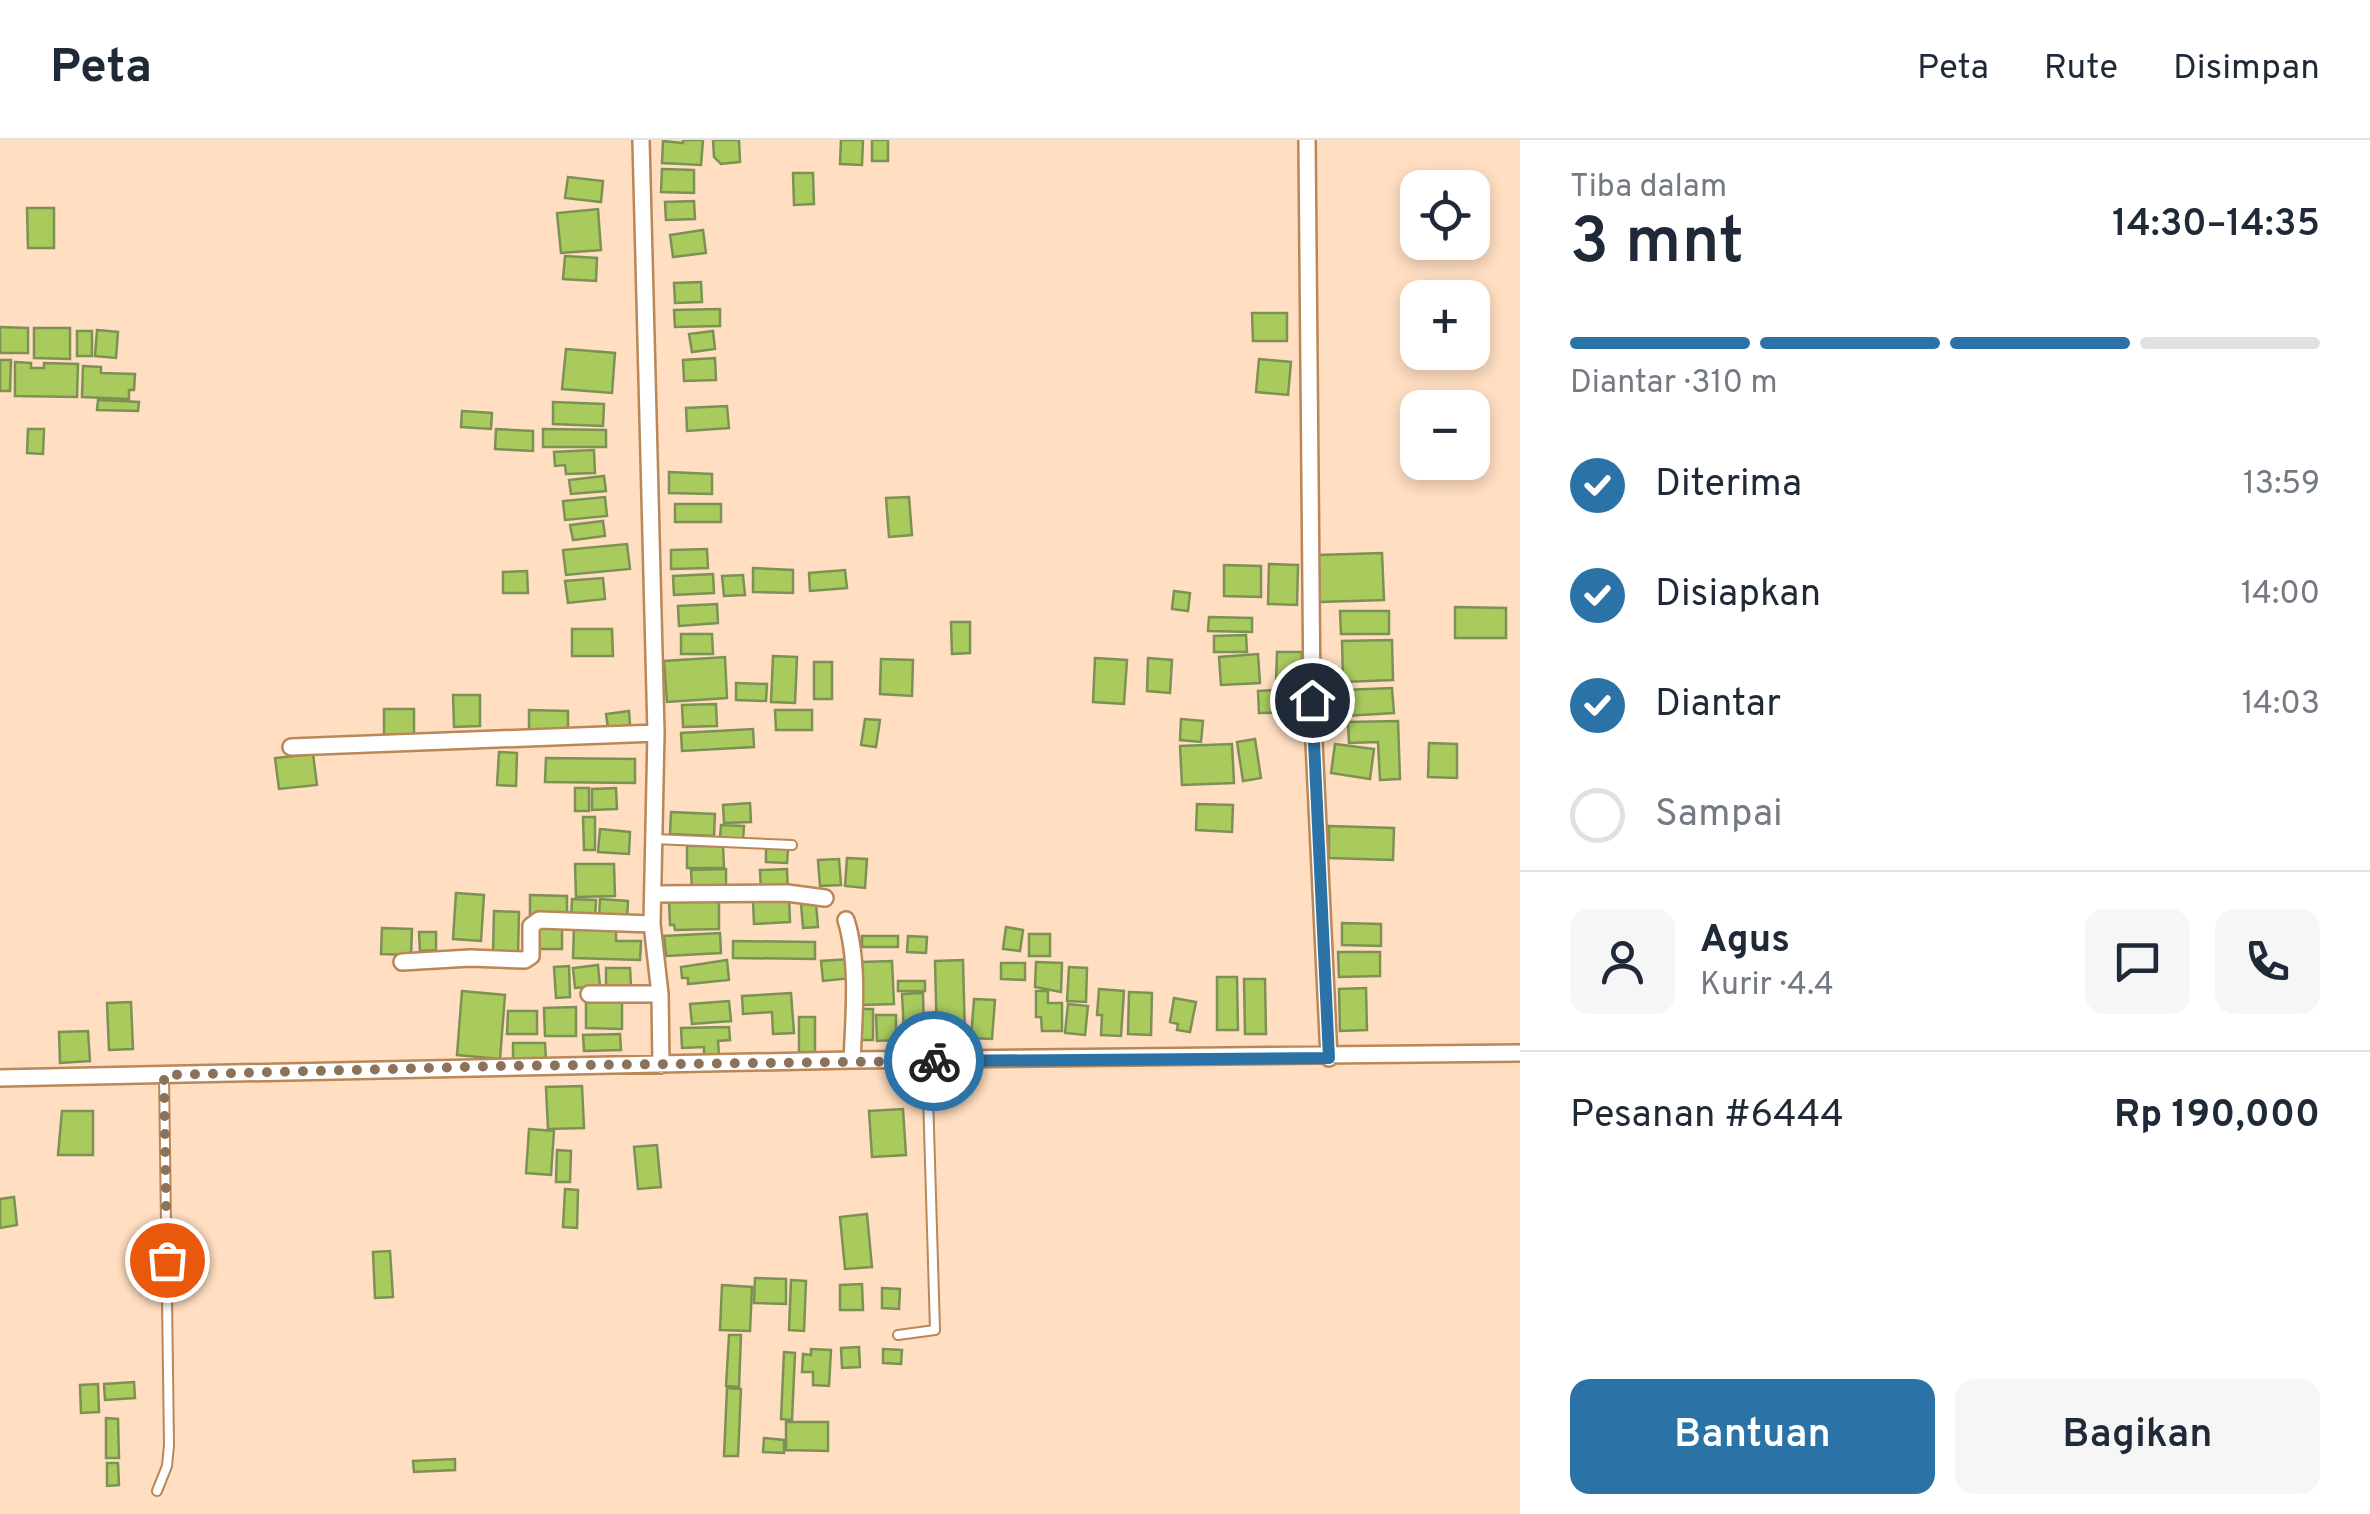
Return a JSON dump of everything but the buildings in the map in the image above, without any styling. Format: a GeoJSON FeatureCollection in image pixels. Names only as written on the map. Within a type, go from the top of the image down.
{"type":"FeatureCollection","features":[{"type":"Feature","properties":{"kind":"street"},"geometry":{"type":"LineString","coordinates":[[641,140],[656,733],[652,924],[660,994],[661,1065]]}},
{"type":"Feature","properties":{"kind":"street"},"geometry":{"type":"LineString","coordinates":[[1307,140],[1312,700],[1329,1058]]}},
{"type":"Feature","properties":{"kind":"street"},"geometry":{"type":"LineString","coordinates":[[292,746],[656,733]]}},
{"type":"Feature","properties":{"kind":"street"},"geometry":{"type":"LineString","coordinates":[[653,894],[787,892],[825,898]]}},
{"type":"Feature","properties":{"kind":"street"},"geometry":{"type":"LineString","coordinates":[[402,962],[525,960],[531,956],[531,926],[539,920],[652,924]]}},
{"type":"Feature","properties":{"kind":"street"},"geometry":{"type":"LineString","coordinates":[[846,920],[854,1012],[852,1060]]}},
{"type":"Feature","properties":{"kind":"street"},"geometry":{"type":"LineString","coordinates":[[589,994],[660,994]]}},
{"type":"Feature","properties":{"kind":"street"},"geometry":{"type":"LineString","coordinates":[[0,1078],[852,1060],[1520,1054]]}},
{"type":"Feature","properties":{"kind":"lane"},"geometry":{"type":"LineString","coordinates":[[654,839],[792,844]]}},
{"type":"Feature","properties":{"kind":"lane"},"geometry":{"type":"LineString","coordinates":[[898,1334],[935,1330],[927,1061]]}},
{"type":"Feature","properties":{"kind":"lane"},"geometry":{"type":"LineString","coordinates":[[157,1491],[170,1445],[164,1075]]}},
{"type":"Feature","properties":{"kind":"way so far"},"geometry":{"type":"LineString","coordinates":[[167,1260],[164,1075],[934,1061]]}},
{"type":"Feature","properties":{"kind":"route"},"geometry":{"type":"LineString","coordinates":[[934,1061],[1329,1058],[1312,700]]}}]}
